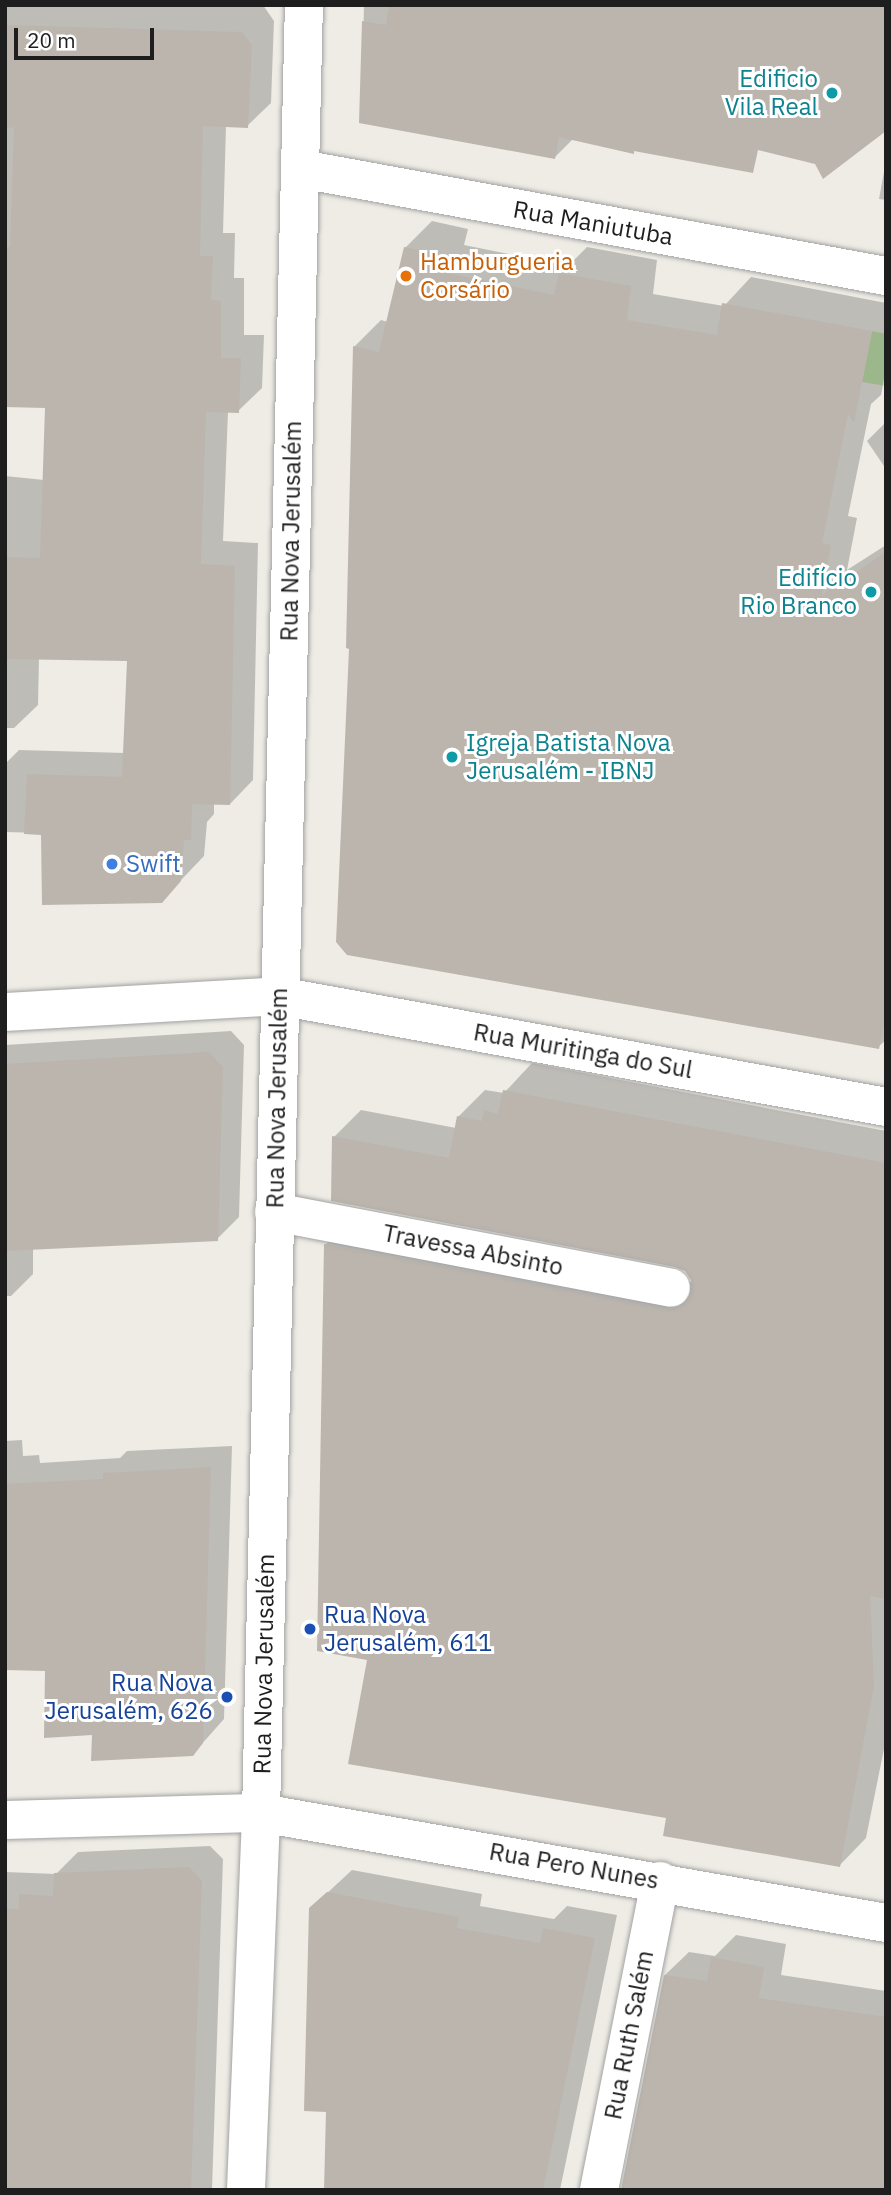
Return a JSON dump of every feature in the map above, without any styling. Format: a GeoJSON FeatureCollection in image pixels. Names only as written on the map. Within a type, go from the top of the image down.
{"type":"FeatureCollection","features":[{"type":"Feature","properties":{"kind":"street","name":"Rua Nova Jerusalém"},"geometry":{"type":"LineString","coordinates":[[246,2190],[261,1813],[304,5]]}},
{"type":"Feature","properties":{"kind":"street","name":"Rua Maniutuba"},"geometry":{"type":"LineString","coordinates":[[300,169],[886,276]]}},
{"type":"Feature","properties":{"kind":"street","name":"Rua Muritinga do Sul"},"geometry":{"type":"LineString","coordinates":[[5,1012],[279,996],[886,1107]]}},
{"type":"Feature","properties":{"kind":"street","name":"Travessa Absinto"},"geometry":{"type":"LineString","coordinates":[[274,1212],[671,1288]]}},
{"type":"Feature","properties":{"kind":"street","name":"Rua Pero Nunes"},"geometry":{"type":"LineString","coordinates":[[5,1820],[192,1812],[261,1813],[660,1881],[886,1923]]}},
{"type":"Feature","properties":{"kind":"street","name":"Rua Ruth Salém"},"geometry":{"type":"LineString","coordinates":[[599,2190],[660,1881]]}},
{"type":"Feature","properties":{"kind":"green space"},"geometry":{"type":"Polygon","coordinates":[[[872,331],[886,334],[886,386],[862,382],[872,331]]]}},
{"type":"Feature","properties":{"kind":"building"},"geometry":{"type":"Polygon","coordinates":[[[389,5],[886,5],[886,131],[823,179],[815,164],[758,150],[753,173],[634,151],[634,154],[559,137],[555,159],[359,123],[362,21],[386,25],[389,5]]]}},
{"type":"Feature","properties":{"kind":"building"},"geometry":{"type":"Polygon","coordinates":[[[5,25],[242,32],[252,45],[248,128],[203,126],[200,256],[213,256],[211,300],[221,301],[221,358],[241,358],[239,413],[206,412],[201,564],[235,566],[230,805],[192,804],[191,840],[184,840],[181,881],[162,903],[42,905],[41,835],[24,834],[27,774],[122,777],[127,661],[5,659],[5,557],[40,558],[45,408],[5,407],[5,247],[10,247],[14,128],[5,127],[5,25]]]}},
{"type":"Feature","properties":{"kind":"building"},"geometry":{"type":"Polygon","coordinates":[[[404,247],[442,255],[438,271],[554,295],[559,273],[631,286],[627,320],[717,335],[722,303],[872,331],[854,423],[848,414],[822,543],[831,545],[822,595],[886,552],[886,1014],[879,1049],[347,955],[336,942],[349,649],[346,648],[353,346],[379,352],[404,247]]]}},
{"type":"Feature","properties":{"kind":"building"},"geometry":{"type":"Polygon","coordinates":[[[209,1052],[223,1067],[218,1241],[5,1251],[5,1064],[209,1052]]]}},
{"type":"Feature","properties":{"kind":"building"},"geometry":{"type":"Polygon","coordinates":[[[503,1090],[886,1163],[886,1599],[870,1596],[874,1686],[840,1867],[663,1836],[666,1818],[348,1764],[367,1660],[317,1651],[324,1244],[667,1309],[679,1308],[688,1302],[692,1293],[691,1280],[685,1271],[675,1267],[331,1201],[332,1136],[449,1158],[457,1116],[482,1121],[484,1110],[498,1114],[503,1090]]]}},
{"type":"Feature","properties":{"kind":"building"},"geometry":{"type":"Polygon","coordinates":[[[211,1467],[203,1743],[193,1756],[91,1761],[92,1735],[44,1738],[45,1671],[5,1670],[5,1484],[103,1479],[103,1473],[211,1467]]]}},
{"type":"Feature","properties":{"kind":"building"},"geometry":{"type":"Polygon","coordinates":[[[189,1867],[202,1881],[191,2190],[5,2190],[5,1909],[19,1909],[19,1894],[53,1896],[54,1873],[189,1867]]]}},
{"type":"Feature","properties":{"kind":"building"},"geometry":{"type":"Polygon","coordinates":[[[327,1892],[459,1917],[457,1928],[540,1943],[543,1928],[595,1938],[543,2190],[324,2190],[326,2112],[304,2111],[309,1908],[327,1892]]]}},
{"type":"Feature","properties":{"kind":"building"},"geometry":{"type":"Polygon","coordinates":[[[711,1957],[764,1967],[759,1998],[886,2017],[886,2190],[621,2190],[664,1975],[707,1981],[711,1957]]]}},
{"type":"Feature","properties":{"kind":"place","name":"Edificio Vila Real"},"geometry":{"type":"Point","coordinates":[832,93]}},
{"type":"Feature","properties":{"kind":"place","name":"Hamburgueria Corsário"},"geometry":{"type":"Point","coordinates":[406,276]}},
{"type":"Feature","properties":{"kind":"place","name":"Edifício Rio Branco"},"geometry":{"type":"Point","coordinates":[871,592]}},
{"type":"Feature","properties":{"kind":"place","name":"Igreja Batista Nova Jerusalém - IBNJ"},"geometry":{"type":"Point","coordinates":[452,757]}},
{"type":"Feature","properties":{"kind":"place","name":"Swift"},"geometry":{"type":"Point","coordinates":[112,864]}},
{"type":"Feature","properties":{"kind":"place","name":"Rua Nova Jerusalém, 611"},"geometry":{"type":"Point","coordinates":[310,1629]}},
{"type":"Feature","properties":{"kind":"place","name":"Rua Nova Jerusalém, 626"},"geometry":{"type":"Point","coordinates":[227,1697]}}]}
